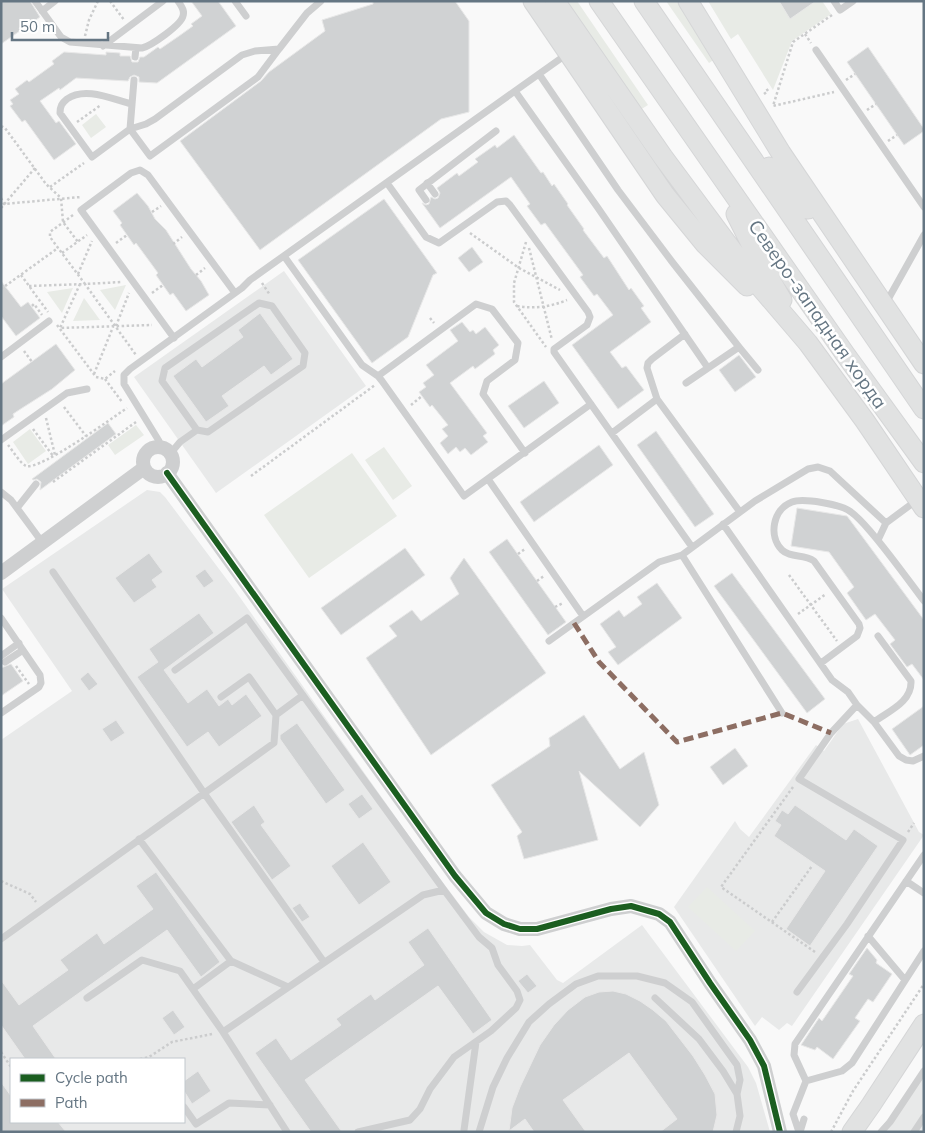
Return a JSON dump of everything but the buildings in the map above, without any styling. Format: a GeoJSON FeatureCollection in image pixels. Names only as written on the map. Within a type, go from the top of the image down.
{"type":"FeatureCollection","features":[{"type":"Feature","properties":{"kind":"main road"},"geometry":{"type":"LineString","coordinates":[[532,1],[665,195],[705,244],[808,343]]}},
{"type":"Feature","properties":{"kind":"main road"},"geometry":{"type":"LineString","coordinates":[[555,1],[663,157],[755,282],[808,343],[865,421],[921,504]]}},
{"type":"Feature","properties":{"kind":"main road"},"geometry":{"type":"LineString","coordinates":[[599,1],[713,165],[761,264],[808,343]]}},
{"type":"Feature","properties":{"kind":"main road"},"geometry":{"type":"LineString","coordinates":[[644,1],[726,121],[850,254]]}},
{"type":"Feature","properties":{"kind":"main road"},"geometry":{"type":"LineString","coordinates":[[688,1],[781,154],[924,364]]}},
{"type":"Feature","properties":{"kind":"main road","name":"Северо-западная хорда"},"geometry":{"type":"LineString","coordinates":[[726,121],[924,409]]}},
{"type":"Feature","properties":{"kind":"main road","name":"Северо-западная хорда"},"geometry":{"type":"LineString","coordinates":[[713,165],[924,463]]}},
{"type":"Feature","properties":{"kind":"main road"},"geometry":{"type":"LineString","coordinates":[[852,1132],[924,1024]]}},
{"type":"Feature","properties":{"kind":"street"},"geometry":{"type":"LineString","coordinates":[[152,448],[164,451],[172,466],[167,473],[159,477],[146,472],[143,464],[145,454],[152,448]]}},
{"type":"Feature","properties":{"kind":"street"},"geometry":{"type":"LineString","coordinates":[[1,573],[144,468]]}},
{"type":"Feature","properties":{"kind":"street"},"geometry":{"type":"LineString","coordinates":[[167,473],[456,876],[486,913],[504,924],[520,929],[537,929],[610,909],[631,906],[659,914],[670,922],[750,1040],[764,1066],[780,1132]]}},
{"type":"Feature","properties":{"kind":"lane"},"geometry":{"type":"LineString","coordinates":[[35,1],[61,37],[70,42],[136,48],[146,47],[179,23],[184,13],[178,1]]}},
{"type":"Feature","properties":{"kind":"lane"},"geometry":{"type":"LineString","coordinates":[[42,11],[55,1]]}},
{"type":"Feature","properties":{"kind":"lane"},"geometry":{"type":"LineString","coordinates":[[103,46],[164,1]]}},
{"type":"Feature","properties":{"kind":"lane"},"geometry":{"type":"LineString","coordinates":[[236,1],[246,16]]}},
{"type":"Feature","properties":{"kind":"lane"},"geometry":{"type":"LineString","coordinates":[[134,80],[130,129],[150,156],[258,77],[308,13],[322,1]]}},
{"type":"Feature","properties":{"kind":"lane"},"geometry":{"type":"LineString","coordinates":[[834,1],[840,10],[853,1]]}},
{"type":"Feature","properties":{"kind":"lane"},"geometry":{"type":"LineString","coordinates":[[135,57],[136,48]]}},
{"type":"Feature","properties":{"kind":"lane"},"geometry":{"type":"LineString","coordinates":[[132,104],[83,93],[71,96],[63,102],[60,113],[92,157],[130,129],[155,119],[242,55],[255,51],[279,49]]}},
{"type":"Feature","properties":{"kind":"lane"},"geometry":{"type":"LineString","coordinates":[[816,50],[924,207]]}},
{"type":"Feature","properties":{"kind":"lane"},"geometry":{"type":"LineString","coordinates":[[197,430],[162,381],[165,368],[259,303],[272,306],[305,352],[303,366],[208,432],[197,430],[164,451],[124,384],[124,376],[256,276],[568,54]]}},
{"type":"Feature","properties":{"kind":"lane"},"geometry":{"type":"LineString","coordinates":[[539,74],[618,190],[758,370]]}},
{"type":"Feature","properties":{"kind":"lane"},"geometry":{"type":"LineString","coordinates":[[515,91],[708,368]]}},
{"type":"Feature","properties":{"kind":"lane"},"geometry":{"type":"LineString","coordinates":[[426,200],[418,190],[496,131]]}},
{"type":"Feature","properties":{"kind":"lane"},"geometry":{"type":"LineString","coordinates":[[174,338],[81,210],[92,201],[130,173],[136,170],[145,172],[235,293]]}},
{"type":"Feature","properties":{"kind":"lane"},"geometry":{"type":"LineString","coordinates":[[387,183],[426,238],[439,243],[497,202],[506,201],[510,205],[588,312],[590,321],[587,325],[554,350],[692,547]]}},
{"type":"Feature","properties":{"kind":"lane"},"geometry":{"type":"LineString","coordinates":[[428,183],[435,194]]}},
{"type":"Feature","properties":{"kind":"lane"},"geometry":{"type":"LineString","coordinates":[[884,306],[924,236]]}},
{"type":"Feature","properties":{"kind":"lane"},"geometry":{"type":"LineString","coordinates":[[284,256],[362,365],[380,378],[464,496],[591,404]]}},
{"type":"Feature","properties":{"kind":"lane"},"geometry":{"type":"LineString","coordinates":[[380,378],[476,304],[492,310],[518,343],[515,360],[487,381],[484,394],[524,452]]}},
{"type":"Feature","properties":{"kind":"lane"},"geometry":{"type":"LineString","coordinates":[[1,356],[49,321]]}},
{"type":"Feature","properties":{"kind":"lane"},"geometry":{"type":"LineString","coordinates":[[685,334],[648,363],[647,368],[657,400],[740,512]]}},
{"type":"Feature","properties":{"kind":"lane"},"geometry":{"type":"LineString","coordinates":[[686,383],[739,347]]}},
{"type":"Feature","properties":{"kind":"lane"},"geometry":{"type":"LineString","coordinates":[[2,440],[70,392],[87,389]]}},
{"type":"Feature","properties":{"kind":"lane"},"geometry":{"type":"LineString","coordinates":[[612,433],[657,400]]}},
{"type":"Feature","properties":{"kind":"lane"},"geometry":{"type":"LineString","coordinates":[[549,641],[660,562],[682,555],[755,501],[808,469],[818,467],[830,470],[886,524]]}},
{"type":"Feature","properties":{"kind":"lane"},"geometry":{"type":"LineString","coordinates":[[488,479],[583,616]]}},
{"type":"Feature","properties":{"kind":"lane"},"geometry":{"type":"LineString","coordinates":[[17,508],[36,484]]}},
{"type":"Feature","properties":{"kind":"lane"},"geometry":{"type":"LineString","coordinates":[[1,492],[11,500],[42,542]]}},
{"type":"Feature","properties":{"kind":"lane"},"geometry":{"type":"LineString","coordinates":[[821,663],[857,636],[860,628],[814,561],[806,557],[787,554],[780,548],[775,538],[774,524],[777,516],[785,506],[801,500],[844,508],[858,518],[878,540],[924,601]]}},
{"type":"Feature","properties":{"kind":"lane"},"geometry":{"type":"LineString","coordinates":[[878,540],[886,524],[921,504]]}},
{"type":"Feature","properties":{"kind":"lane"},"geometry":{"type":"LineString","coordinates":[[723,524],[832,680],[848,692],[857,705],[874,722],[899,756],[913,761],[924,756]]}},
{"type":"Feature","properties":{"kind":"lane"},"geometry":{"type":"LineString","coordinates":[[682,555],[782,713]]}},
{"type":"Feature","properties":{"kind":"lane"},"geometry":{"type":"LineString","coordinates":[[54,572],[204,793],[324,962]]}},
{"type":"Feature","properties":{"kind":"lane"},"geometry":{"type":"LineString","coordinates":[[176,670],[247,618],[444,890],[479,937],[492,948],[498,965],[517,992],[520,1000],[516,1008],[491,1031],[454,1057],[430,1089],[420,1109],[410,1120],[358,1132]]}},
{"type":"Feature","properties":{"kind":"lane"},"geometry":{"type":"LineString","coordinates":[[1,713],[39,687],[41,683],[40,675],[2,622]]}},
{"type":"Feature","properties":{"kind":"lane"},"geometry":{"type":"LineString","coordinates":[[874,722],[906,699],[911,688],[911,681],[878,636]]}},
{"type":"Feature","properties":{"kind":"lane"},"geometry":{"type":"LineString","coordinates":[[6,659],[21,647]]}},
{"type":"Feature","properties":{"kind":"lane"},"geometry":{"type":"LineString","coordinates":[[1,939],[274,743],[276,715],[249,677],[221,697]]}},
{"type":"Feature","properties":{"kind":"lane"},"geometry":{"type":"LineString","coordinates":[[276,715],[303,695]]}},
{"type":"Feature","properties":{"kind":"lane"},"geometry":{"type":"LineString","coordinates":[[797,992],[903,840],[799,779],[831,733],[857,705]]}},
{"type":"Feature","properties":{"kind":"lane"},"geometry":{"type":"LineString","coordinates":[[139,839],[231,961],[288,987]]}},
{"type":"Feature","properties":{"kind":"lane"},"geometry":{"type":"LineString","coordinates":[[799,1132],[793,1114],[806,1081],[794,1055],[795,1044],[924,855]]}},
{"type":"Feature","properties":{"kind":"lane"},"geometry":{"type":"LineString","coordinates":[[906,881],[924,893]]}},
{"type":"Feature","properties":{"kind":"lane"},"geometry":{"type":"LineString","coordinates":[[223,1032],[423,894],[444,890]]}},
{"type":"Feature","properties":{"kind":"lane"},"geometry":{"type":"LineString","coordinates":[[868,936],[905,980]]}},
{"type":"Feature","properties":{"kind":"lane"},"geometry":{"type":"LineString","coordinates":[[806,1081],[842,1071],[852,1063],[924,951]]}},
{"type":"Feature","properties":{"kind":"lane"},"geometry":{"type":"LineString","coordinates":[[87,998],[142,960],[180,971],[223,1032],[288,1132]]}},
{"type":"Feature","properties":{"kind":"lane"},"geometry":{"type":"LineString","coordinates":[[193,989],[231,961]]}},
{"type":"Feature","properties":{"kind":"lane"},"geometry":{"type":"LineString","coordinates":[[479,1132],[492,1087],[529,1022],[576,984],[598,976],[637,976],[665,983],[692,1002],[737,1065],[740,1080],[737,1094],[740,1116],[736,1132]]}},
{"type":"Feature","properties":{"kind":"lane"},"geometry":{"type":"LineString","coordinates":[[655,998],[699,1039],[737,1094]]}},
{"type":"Feature","properties":{"kind":"lane"},"geometry":{"type":"LineString","coordinates":[[464,1131],[476,1042]]}},
{"type":"Feature","properties":{"kind":"lane"},"geometry":{"type":"LineString","coordinates":[[881,1132],[890,1122],[924,1071]]}},
{"type":"Feature","properties":{"kind":"lane"},"geometry":{"type":"LineString","coordinates":[[185,1108],[196,1124],[229,1103],[270,1105]]}},
{"type":"Feature","properties":{"kind":"lane"},"geometry":{"type":"LineString","coordinates":[[914,1132],[924,1116]]}},
{"type":"Feature","properties":{"kind":"lane"},"geometry":{"type":"LineString","coordinates":[[799,1132],[804,1119]]}},
{"type":"Feature","properties":{"kind":"path"},"geometry":{"type":"LineString","coordinates":[[84,44],[89,20],[98,1]]}},
{"type":"Feature","properties":{"kind":"path"},"geometry":{"type":"LineString","coordinates":[[110,1],[129,27]]}},
{"type":"Feature","properties":{"kind":"path"},"geometry":{"type":"LineString","coordinates":[[840,10],[793,42],[773,106],[843,90]]}},
{"type":"Feature","properties":{"kind":"path"},"geometry":{"type":"LineString","coordinates":[[844,81],[855,74]]}},
{"type":"Feature","properties":{"kind":"path"},"geometry":{"type":"LineString","coordinates":[[764,94],[768,91],[766,88]]}},
{"type":"Feature","properties":{"kind":"path"},"geometry":{"type":"LineString","coordinates":[[70,128],[110,99]]}},
{"type":"Feature","properties":{"kind":"path"},"geometry":{"type":"LineString","coordinates":[[866,112],[876,104]]}},
{"type":"Feature","properties":{"kind":"path"},"geometry":{"type":"LineString","coordinates":[[1,126],[6,128],[50,188],[61,198],[63,222],[78,242]]}},
{"type":"Feature","properties":{"kind":"path"},"geometry":{"type":"LineString","coordinates":[[50,188],[92,157]]}},
{"type":"Feature","properties":{"kind":"path"},"geometry":{"type":"LineString","coordinates":[[1,208],[35,168]]}},
{"type":"Feature","properties":{"kind":"path"},"geometry":{"type":"LineString","coordinates":[[4,204],[79,197],[92,201]]}},
{"type":"Feature","properties":{"kind":"path"},"geometry":{"type":"LineString","coordinates":[[1,198],[4,204]]}},
{"type":"Feature","properties":{"kind":"path"},"geometry":{"type":"LineString","coordinates":[[81,210],[63,222],[50,234],[58,248],[137,356]]}},
{"type":"Feature","properties":{"kind":"path"},"geometry":{"type":"LineString","coordinates":[[463,227],[518,268],[576,297]]}},
{"type":"Feature","properties":{"kind":"path"},"geometry":{"type":"LineString","coordinates":[[62,253],[96,230]]}},
{"type":"Feature","properties":{"kind":"path"},"geometry":{"type":"LineString","coordinates":[[78,274],[96,230]]}},
{"type":"Feature","properties":{"kind":"path"},"geometry":{"type":"LineString","coordinates":[[109,248],[127,235]]}},
{"type":"Feature","properties":{"kind":"path"},"geometry":{"type":"LineString","coordinates":[[527,240],[554,350],[545,346],[516,306],[513,286],[527,240]]}},
{"type":"Feature","properties":{"kind":"path"},"geometry":{"type":"LineString","coordinates":[[1,289],[58,248]]}},
{"type":"Feature","properties":{"kind":"path"},"geometry":{"type":"LineString","coordinates":[[256,276],[274,300]]}},
{"type":"Feature","properties":{"kind":"path"},"geometry":{"type":"LineString","coordinates":[[29,286],[133,282],[94,374]]}},
{"type":"Feature","properties":{"kind":"path"},"geometry":{"type":"LineString","coordinates":[[80,284],[60,328],[164,324]]}},
{"type":"Feature","properties":{"kind":"path"},"geometry":{"type":"LineString","coordinates":[[145,298],[163,285]]}},
{"type":"Feature","properties":{"kind":"path"},"geometry":{"type":"LineString","coordinates":[[516,306],[544,308],[576,297]]}},
{"type":"Feature","properties":{"kind":"path"},"geometry":{"type":"LineString","coordinates":[[251,476],[380,378]]}},
{"type":"Feature","properties":{"kind":"path"},"geometry":{"type":"LineString","coordinates":[[2,440],[26,465],[31,466],[54,456],[86,437],[127,408],[105,379]]}},
{"type":"Feature","properties":{"kind":"path"},"geometry":{"type":"LineString","coordinates":[[403,410],[422,396]]}},
{"type":"Feature","properties":{"kind":"path"},"geometry":{"type":"LineString","coordinates":[[59,399],[86,437]]}},
{"type":"Feature","properties":{"kind":"path"},"geometry":{"type":"LineString","coordinates":[[44,409],[54,456]]}},
{"type":"Feature","properties":{"kind":"path"},"geometry":{"type":"LineString","coordinates":[[27,422],[54,456]]}},
{"type":"Feature","properties":{"kind":"path"},"geometry":{"type":"LineString","coordinates":[[53,482],[136,422],[139,424]]}},
{"type":"Feature","properties":{"kind":"path"},"geometry":{"type":"LineString","coordinates":[[789,576],[842,647]]}},
{"type":"Feature","properties":{"kind":"path"},"geometry":{"type":"LineString","coordinates":[[797,615],[834,588]]}},
{"type":"Feature","properties":{"kind":"path"},"geometry":{"type":"LineString","coordinates":[[6,659],[33,691]]}},
{"type":"Feature","properties":{"kind":"path"},"geometry":{"type":"LineString","coordinates":[[799,779],[722,887],[822,957]]}},
{"type":"Feature","properties":{"kind":"path"},"geometry":{"type":"LineString","coordinates":[[772,922],[812,866]]}},
{"type":"Feature","properties":{"kind":"path"},"geometry":{"type":"LineString","coordinates":[[1,881],[30,894],[42,909]]}},
{"type":"Feature","properties":{"kind":"path"},"geometry":{"type":"LineString","coordinates":[[831,1132],[852,1091],[924,984]]}},
{"type":"Feature","properties":{"kind":"path"},"geometry":{"type":"LineString","coordinates":[[144,1058],[172,1042],[223,1032]]}},
{"type":"Feature","properties":{"kind":"path"},"geometry":{"type":"LineString","coordinates":[[1,1052],[10,1066]]}},
{"type":"Feature","properties":{"kind":"shaded area"},"geometry":{"type":"Polygon","coordinates":[[[565,1],[577,1],[648,105],[640,110],[565,1]]]}},
{"type":"Feature","properties":{"kind":"shaded area"},"geometry":{"type":"Polygon","coordinates":[[[666,1],[678,1],[715,59],[709,63],[666,1]]]}},
{"type":"Feature","properties":{"kind":"shaded area"},"geometry":{"type":"Polygon","coordinates":[[[708,1],[779,1],[790,18],[808,1],[822,1],[831,14],[792,41],[773,90],[738,34],[731,39],[708,1]]]}},
{"type":"Feature","properties":{"kind":"shaded area"},"geometry":{"type":"Polygon","coordinates":[[[96,114],[106,127],[91,138],[82,125],[96,114]]]}},
{"type":"Feature","properties":{"kind":"shaded area"},"geometry":{"type":"Polygon","coordinates":[[[284,271],[366,386],[216,493],[134,377],[284,271]]]}},
{"type":"Feature","properties":{"kind":"shaded area"},"geometry":{"type":"Polygon","coordinates":[[[126,285],[115,310],[100,290],[126,285]]]}},
{"type":"Feature","properties":{"kind":"shaded area"},"geometry":{"type":"Polygon","coordinates":[[[73,288],[62,313],[47,292],[73,288]]]}},
{"type":"Feature","properties":{"kind":"shaded area"},"geometry":{"type":"Polygon","coordinates":[[[84,298],[100,320],[73,321],[84,298]]]}},
{"type":"Feature","properties":{"kind":"shaded area"},"geometry":{"type":"Polygon","coordinates":[[[136,425],[144,435],[115,455],[108,445],[136,425]]]}},
{"type":"Feature","properties":{"kind":"shaded area"},"geometry":{"type":"Polygon","coordinates":[[[30,429],[46,451],[28,464],[13,442],[30,429]]]}},
{"type":"Feature","properties":{"kind":"shaded area"},"geometry":{"type":"Polygon","coordinates":[[[384,447],[412,486],[393,500],[365,460],[384,447]]]}},
{"type":"Feature","properties":{"kind":"shaded area"},"geometry":{"type":"Polygon","coordinates":[[[352,453],[397,516],[309,578],[264,515],[352,453]]]}},
{"type":"Feature","properties":{"kind":"shaded area"},"geometry":{"type":"Polygon","coordinates":[[[147,490],[160,492],[234,589],[429,864],[469,917],[484,932],[507,945],[530,945],[557,980],[563,983],[642,925],[748,1067],[756,1083],[770,1132],[1,1132],[1,740],[72,691],[2,589],[147,490]]]}},
{"type":"Feature","properties":{"kind":"shaded area"},"geometry":{"type":"Polygon","coordinates":[[[858,719],[919,832],[924,835],[792,1026],[787,1023],[779,1030],[762,1017],[755,1026],[674,907],[735,821],[740,829],[749,837],[816,745],[824,751],[843,724],[858,719]]]}},
{"type":"Feature","properties":{"kind":"shaded area"},"geometry":{"type":"Polygon","coordinates":[[[707,887],[755,931],[736,951],[688,907],[707,887]]]}},
{"type":"Feature","properties":{"kind":"shaded area"},"geometry":{"type":"Polygon","coordinates":[[[924,1066],[924,1132],[877,1132],[890,1117],[924,1066]]]}},
{"type":"Feature","properties":{"kind":"marked path"},"geometry":{"type":"LineString","coordinates":[[574,623],[599,662],[677,742],[782,713],[831,733]]}},
{"type":"Feature","properties":{"kind":"cycle path"},"geometry":{"type":"LineString","coordinates":[[167,473],[455,876],[486,913],[504,924],[520,929],[537,929],[611,909],[631,906],[659,914],[670,922],[750,1040],[764,1066],[780,1132]]}}]}
